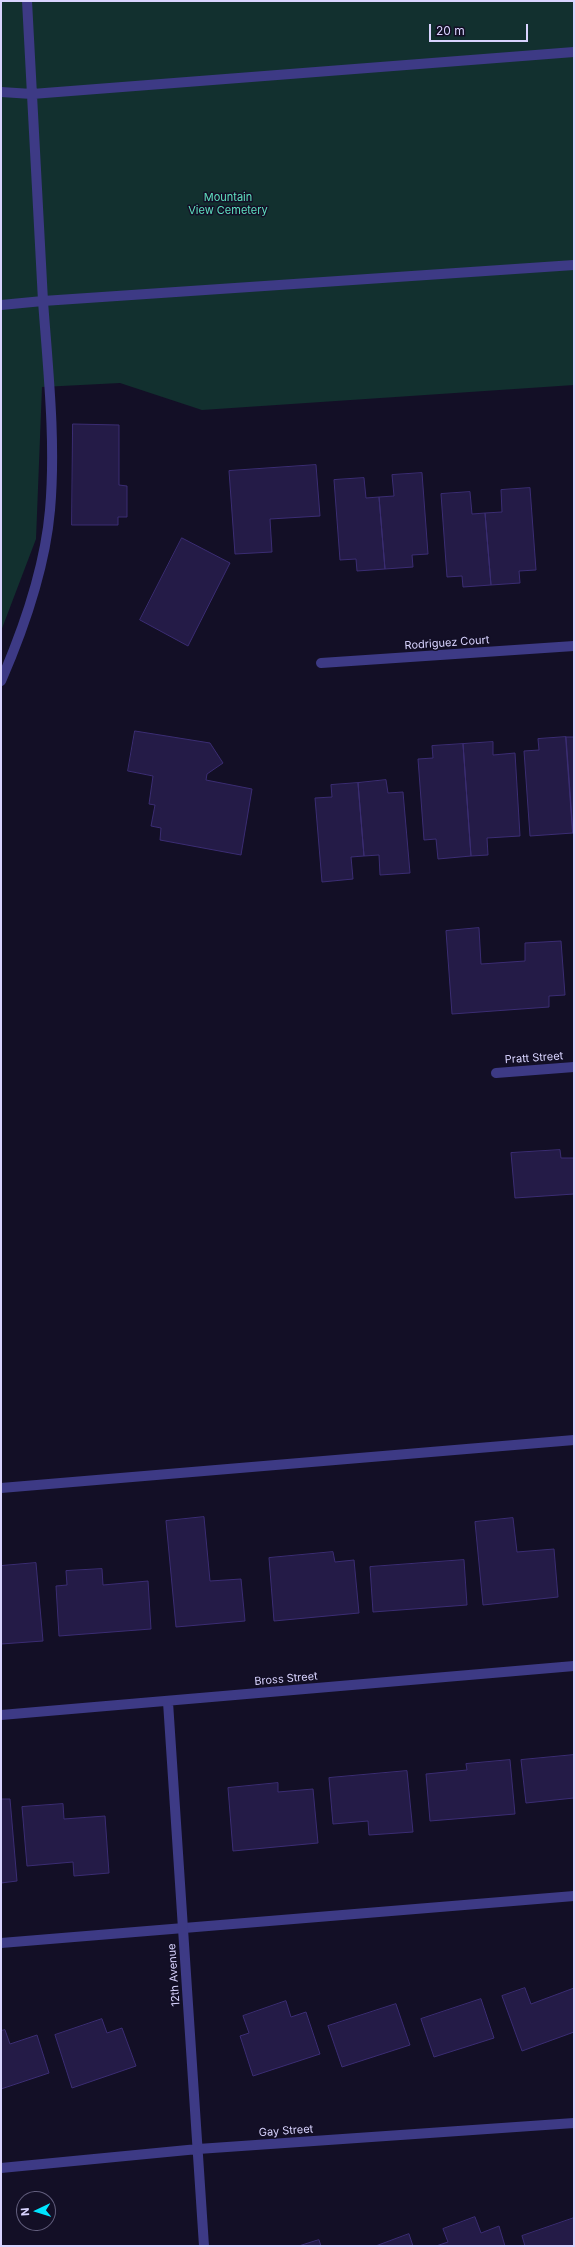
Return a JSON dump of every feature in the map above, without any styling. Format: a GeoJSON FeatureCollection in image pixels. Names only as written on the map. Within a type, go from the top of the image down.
{"type":"FeatureCollection","features":[{"type":"Feature","properties":{"kind":"street"},"geometry":{"type":"LineString","coordinates":[[1,681],[14,652],[33,590],[42,555],[50,511],[51,402],[43,301],[27,1]]}},
{"type":"Feature","properties":{"kind":"street"},"geometry":{"type":"LineString","coordinates":[[1,92],[32,94],[574,52]]}},
{"type":"Feature","properties":{"kind":"street"},"geometry":{"type":"LineString","coordinates":[[1,305],[574,265]]}},
{"type":"Feature","properties":{"kind":"street","name":"Rodriguez Court"},"geometry":{"type":"LineString","coordinates":[[321,663],[574,646]]}},
{"type":"Feature","properties":{"kind":"street","name":"Pratt Street"},"geometry":{"type":"LineString","coordinates":[[496,1073],[574,1067]]}},
{"type":"Feature","properties":{"kind":"street"},"geometry":{"type":"LineString","coordinates":[[1,1488],[574,1440]]}},
{"type":"Feature","properties":{"kind":"street","name":"Bross Street"},"geometry":{"type":"LineString","coordinates":[[1,1715],[168,1702],[574,1666]]}},
{"type":"Feature","properties":{"kind":"street","name":"12th Avenue"},"geometry":{"type":"LineString","coordinates":[[168,1702],[204,2246]]}},
{"type":"Feature","properties":{"kind":"street"},"geometry":{"type":"LineString","coordinates":[[1,1943],[574,1896]]}},
{"type":"Feature","properties":{"kind":"street","name":"Gay Street"},"geometry":{"type":"LineString","coordinates":[[1,2168],[198,2149],[574,2123]]}},
{"type":"Feature","properties":{"kind":"green space","name":"Mountain View Cemetery"},"geometry":{"type":"Polygon","coordinates":[[[1,1],[574,1],[574,385],[202,410],[120,383],[42,387],[36,539],[1,631],[1,1]]]}},
{"type":"Feature","properties":{"kind":"building"},"geometry":{"type":"Polygon","coordinates":[[[73,424],[119,425],[119,485],[127,486],[127,517],[118,517],[118,525],[72,525],[73,424]]]}},
{"type":"Feature","properties":{"kind":"building"},"geometry":{"type":"Polygon","coordinates":[[[316,465],[320,516],[270,519],[272,552],[235,554],[229,471],[316,465]]]}},
{"type":"Feature","properties":{"kind":"building"},"geometry":{"type":"Polygon","coordinates":[[[422,473],[428,554],[412,555],[413,567],[385,569],[379,497],[394,496],[392,475],[422,473]]]}},
{"type":"Feature","properties":{"kind":"building"},"geometry":{"type":"Polygon","coordinates":[[[364,478],[366,498],[379,497],[385,569],[357,571],[356,559],[340,560],[334,480],[364,478]]]}},
{"type":"Feature","properties":{"kind":"building"},"geometry":{"type":"Polygon","coordinates":[[[530,488],[536,570],[519,571],[520,583],[491,585],[485,513],[502,512],[501,490],[530,488]]]}},
{"type":"Feature","properties":{"kind":"building"},"geometry":{"type":"Polygon","coordinates":[[[470,492],[472,514],[485,513],[491,585],[463,587],[462,576],[447,577],[441,494],[470,492]]]}},
{"type":"Feature","properties":{"kind":"building"},"geometry":{"type":"Polygon","coordinates":[[[182,538],[230,563],[188,646],[140,620],[182,538]]]}},
{"type":"Feature","properties":{"kind":"building"},"geometry":{"type":"Polygon","coordinates":[[[135,731],[210,743],[223,763],[207,774],[206,780],[252,789],[241,855],[160,840],[161,828],[151,826],[155,805],[149,804],[153,776],[128,771],[135,731]]]}},
{"type":"Feature","properties":{"kind":"building"},"geometry":{"type":"Polygon","coordinates":[[[566,737],[573,833],[530,836],[524,751],[539,750],[538,739],[566,737]]]}},
{"type":"Feature","properties":{"kind":"building"},"geometry":{"type":"Polygon","coordinates":[[[566,737],[574,737],[574,833],[573,833],[566,737]]]}},
{"type":"Feature","properties":{"kind":"building"},"geometry":{"type":"Polygon","coordinates":[[[493,742],[493,755],[515,753],[520,836],[487,838],[488,855],[471,856],[463,744],[493,742]]]}},
{"type":"Feature","properties":{"kind":"building"},"geometry":{"type":"Polygon","coordinates":[[[463,744],[471,856],[438,859],[436,839],[424,840],[418,759],[433,758],[432,746],[463,744]]]}},
{"type":"Feature","properties":{"kind":"building"},"geometry":{"type":"Polygon","coordinates":[[[386,780],[388,793],[403,792],[410,873],[380,875],[379,855],[364,856],[358,783],[386,780]]]}},
{"type":"Feature","properties":{"kind":"building"},"geometry":{"type":"Polygon","coordinates":[[[358,783],[364,856],[351,857],[353,879],[322,882],[315,798],[332,797],[331,785],[358,783]]]}},
{"type":"Feature","properties":{"kind":"building"},"geometry":{"type":"Polygon","coordinates":[[[479,928],[481,964],[525,961],[525,943],[561,941],[565,995],[549,996],[549,1007],[452,1014],[446,931],[479,928]]]}},
{"type":"Feature","properties":{"kind":"building"},"geometry":{"type":"Polygon","coordinates":[[[560,1150],[561,1158],[574,1158],[574,1194],[515,1198],[511,1153],[560,1150]]]}},
{"type":"Feature","properties":{"kind":"building"},"geometry":{"type":"Polygon","coordinates":[[[204,1517],[210,1581],[241,1579],[245,1621],[176,1627],[166,1521],[204,1517]]]}},
{"type":"Feature","properties":{"kind":"building"},"geometry":{"type":"Polygon","coordinates":[[[513,1518],[517,1552],[554,1549],[558,1597],[483,1605],[475,1522],[513,1518]]]}},
{"type":"Feature","properties":{"kind":"building"},"geometry":{"type":"Polygon","coordinates":[[[333,1552],[335,1562],[354,1560],[359,1613],[274,1621],[269,1558],[333,1552]]]}},
{"type":"Feature","properties":{"kind":"building"},"geometry":{"type":"Polygon","coordinates":[[[464,1560],[467,1605],[373,1612],[370,1567],[464,1560]]]}},
{"type":"Feature","properties":{"kind":"building"},"geometry":{"type":"Polygon","coordinates":[[[36,1563],[43,1641],[1,1644],[1,1566],[36,1563]]]}},
{"type":"Feature","properties":{"kind":"building"},"geometry":{"type":"Polygon","coordinates":[[[102,1569],[103,1585],[148,1581],[151,1629],[59,1636],[56,1586],[67,1585],[66,1571],[102,1569]]]}},
{"type":"Feature","properties":{"kind":"building"},"geometry":{"type":"Polygon","coordinates":[[[574,1755],[574,1798],[526,1803],[521,1760],[574,1755]]]}},
{"type":"Feature","properties":{"kind":"building"},"geometry":{"type":"Polygon","coordinates":[[[510,1760],[515,1814],[430,1821],[426,1774],[467,1770],[466,1764],[510,1760]]]}},
{"type":"Feature","properties":{"kind":"building"},"geometry":{"type":"Polygon","coordinates":[[[407,1771],[413,1832],[369,1835],[368,1821],[333,1824],[329,1778],[407,1771]]]}},
{"type":"Feature","properties":{"kind":"building"},"geometry":{"type":"Polygon","coordinates":[[[278,1783],[278,1792],[313,1789],[318,1843],[233,1851],[228,1788],[278,1783]]]}},
{"type":"Feature","properties":{"kind":"building"},"geometry":{"type":"Polygon","coordinates":[[[1,1799],[10,1799],[17,1881],[1,1883],[1,1799]]]}},
{"type":"Feature","properties":{"kind":"building"},"geometry":{"type":"Polygon","coordinates":[[[63,1804],[64,1819],[105,1816],[109,1873],[74,1876],[73,1862],[27,1866],[22,1807],[63,1804]]]}},
{"type":"Feature","properties":{"kind":"building"},"geometry":{"type":"Polygon","coordinates":[[[525,1988],[531,2004],[574,1988],[574,2032],[522,2051],[502,1996],[525,1988]]]}},
{"type":"Feature","properties":{"kind":"building"},"geometry":{"type":"Polygon","coordinates":[[[481,1999],[494,2038],[434,2057],[421,2019],[481,1999]]]}},
{"type":"Feature","properties":{"kind":"building"},"geometry":{"type":"Polygon","coordinates":[[[286,2001],[291,2017],[306,2012],[320,2054],[253,2076],[240,2036],[249,2033],[243,2016],[286,2001]]]}},
{"type":"Feature","properties":{"kind":"building"},"geometry":{"type":"Polygon","coordinates":[[[396,2004],[410,2045],[342,2067],[328,2026],[396,2004]]]}},
{"type":"Feature","properties":{"kind":"building"},"geometry":{"type":"Polygon","coordinates":[[[102,2019],[107,2033],[122,2028],[136,2066],[72,2088],[55,2035],[102,2019]]]}},
{"type":"Feature","properties":{"kind":"building"},"geometry":{"type":"Polygon","coordinates":[[[5,2030],[10,2044],[37,2035],[49,2073],[1,2089],[1,2031],[5,2030]]]}},
{"type":"Feature","properties":{"kind":"building"},"geometry":{"type":"Polygon","coordinates":[[[475,2217],[481,2233],[499,2226],[505,2246],[436,2246],[448,2242],[443,2229],[475,2217]]]}},
{"type":"Feature","properties":{"kind":"building"},"geometry":{"type":"Polygon","coordinates":[[[574,2218],[574,2246],[525,2246],[522,2236],[574,2218]]]}},
{"type":"Feature","properties":{"kind":"building"},"geometry":{"type":"Polygon","coordinates":[[[409,2234],[413,2246],[376,2246],[409,2234]]]}},
{"type":"Feature","properties":{"kind":"building"},"geometry":{"type":"Polygon","coordinates":[[[319,2240],[321,2246],[299,2246],[319,2240]]]}}]}
